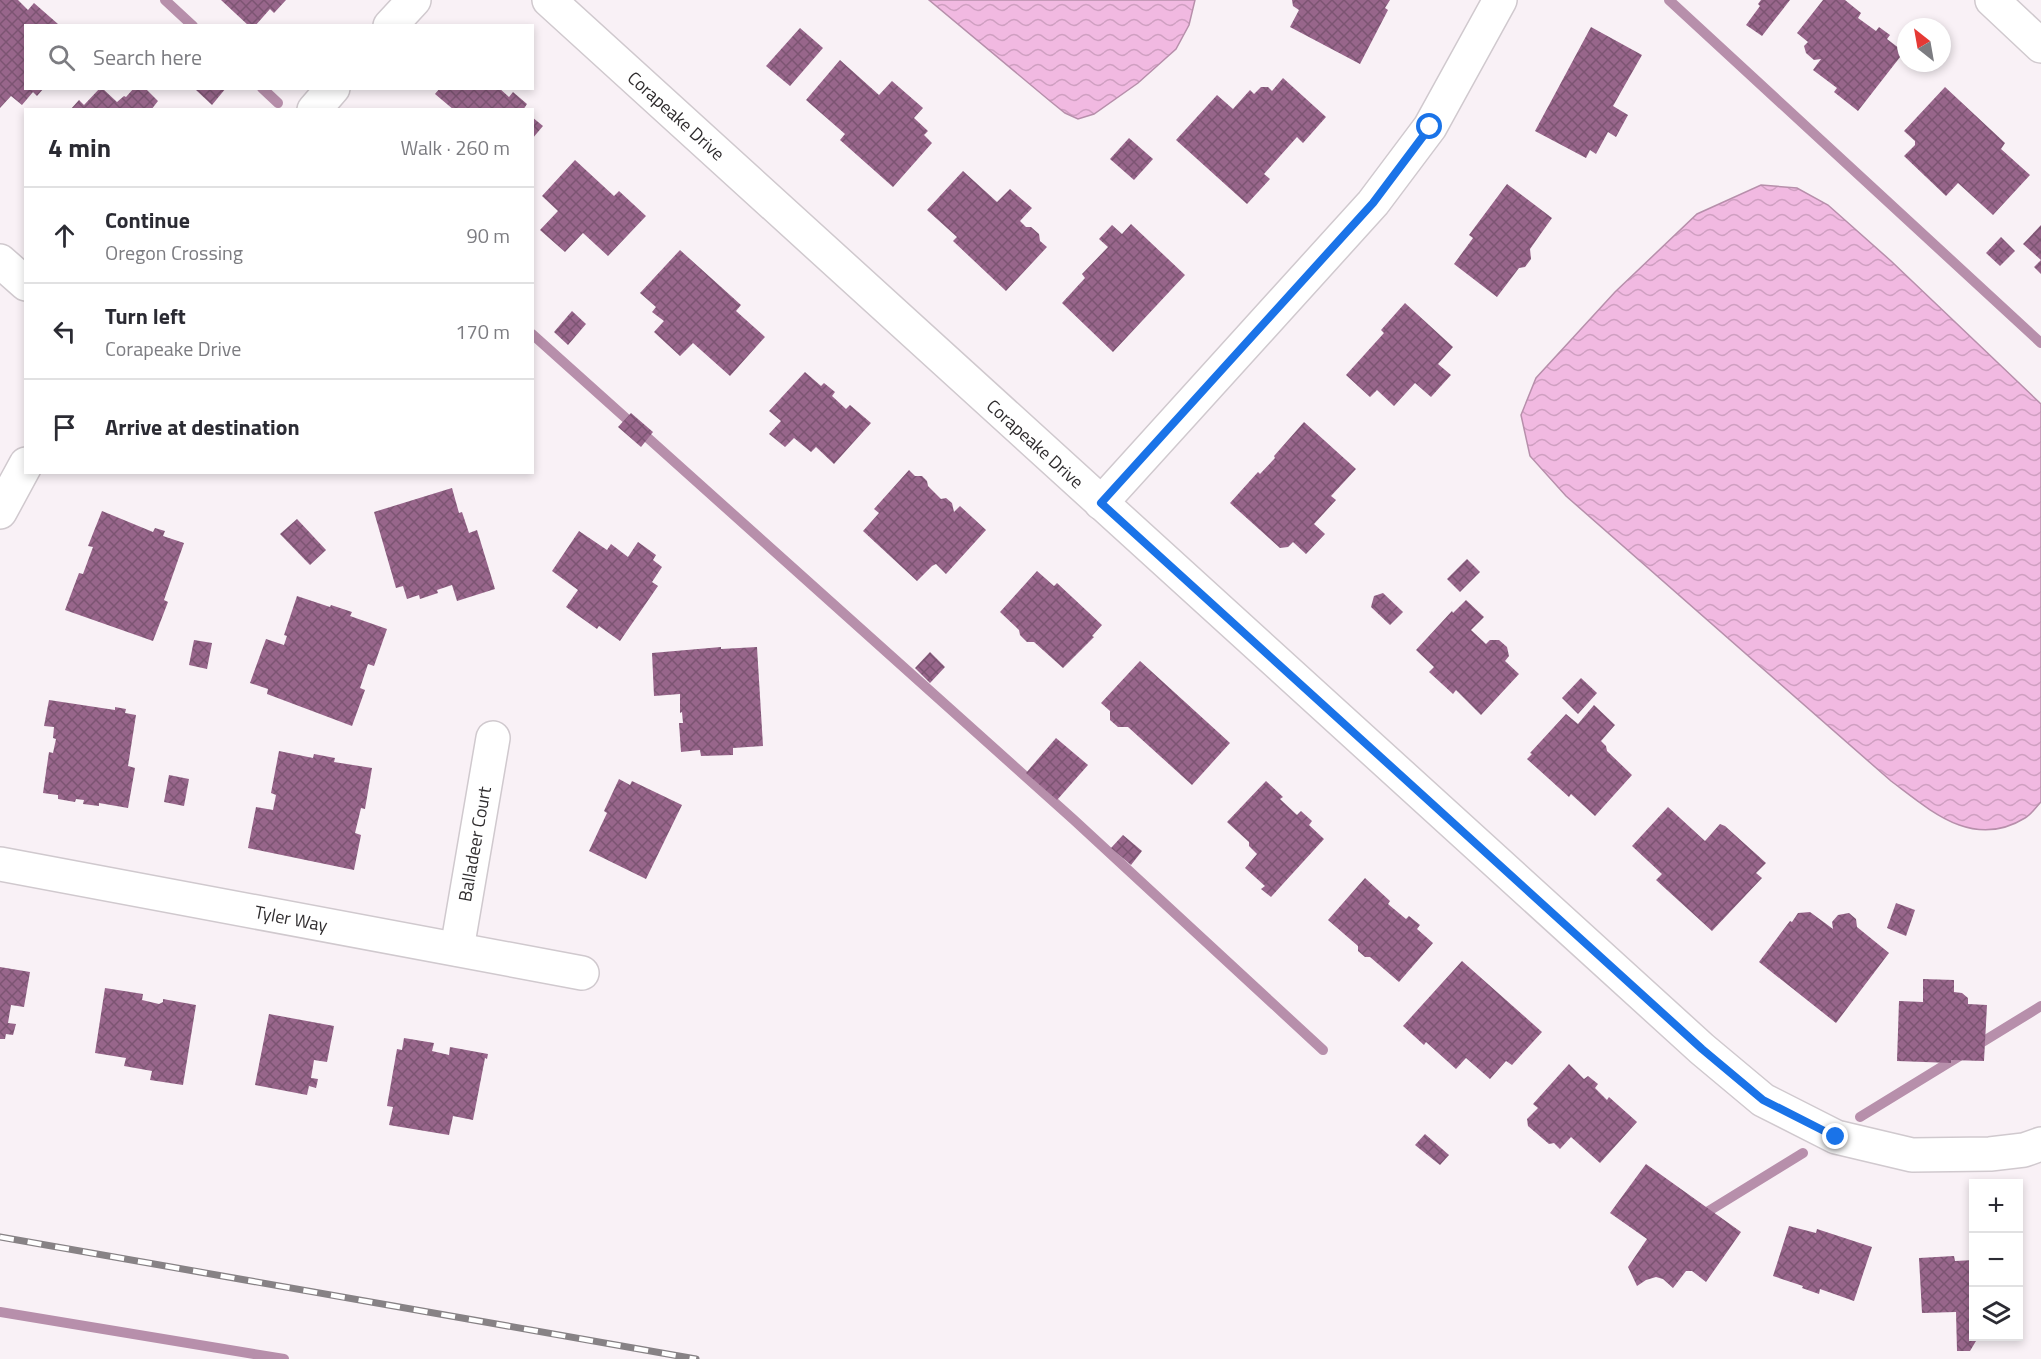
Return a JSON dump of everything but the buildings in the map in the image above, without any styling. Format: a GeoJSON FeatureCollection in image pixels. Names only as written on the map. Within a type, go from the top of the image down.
{"type":"FeatureCollection","features":[{"type":"Feature","properties":{"kind":"street"},"geometry":{"type":"LineString","coordinates":[[392,24],[414,0]]}},
{"type":"Feature","properties":{"kind":"street","name":"Corapeake Drive"},"geometry":{"type":"LineString","coordinates":[[549,0],[1702,1049],[1763,1100],[1836,1137],[1912,1155],[1990,1154],[2024,1150],[2041,1144]]}},
{"type":"Feature","properties":{"kind":"street"},"geometry":{"type":"LineString","coordinates":[[1101,503],[1373,203],[1430,127],[1500,0]]}},
{"type":"Feature","properties":{"kind":"street"},"geometry":{"type":"LineString","coordinates":[[1992,0],[2041,46]]}},
{"type":"Feature","properties":{"kind":"street"},"geometry":{"type":"LineString","coordinates":[[316,108],[331,90]]}},
{"type":"Feature","properties":{"kind":"street"},"geometry":{"type":"LineString","coordinates":[[0,261],[24,282]]}},
{"type":"Feature","properties":{"kind":"street"},"geometry":{"type":"LineString","coordinates":[[0,512],[24,468]]}},
{"type":"Feature","properties":{"kind":"street","name":"Balladeer Court"},"geometry":{"type":"LineString","coordinates":[[457,950],[493,738]]}},
{"type":"Feature","properties":{"kind":"street","name":"Tyler Way"},"geometry":{"type":"LineString","coordinates":[[0,864],[582,973]]}},
{"type":"Feature","properties":{"kind":"water"},"geometry":{"type":"Polygon","coordinates":[[[929,0],[1195,0],[1189,25],[1176,49],[1138,83],[1094,114],[1078,119],[1065,113],[929,0]]]}},
{"type":"Feature","properties":{"kind":"water"},"geometry":{"type":"Polygon","coordinates":[[[1761,185],[1797,188],[1828,205],[1891,261],[2041,404],[2041,802],[2027,817],[2006,827],[1988,830],[1954,823],[1922,804],[1891,781],[1566,496],[1530,456],[1521,415],[1536,378],[1615,292],[1697,214],[1761,185]]]}},
{"type":"Feature","properties":{"kind":"waterway"},"geometry":{"type":"LineString","coordinates":[[165,0],[191,24]]}},
{"type":"Feature","properties":{"kind":"waterway"},"geometry":{"type":"LineString","coordinates":[[1669,0],[2041,343]]}},
{"type":"Feature","properties":{"kind":"waterway"},"geometry":{"type":"LineString","coordinates":[[264,90],[278,103]]}},
{"type":"Feature","properties":{"kind":"waterway"},"geometry":{"type":"LineString","coordinates":[[534,336],[1074,820],[1323,1050]]}},
{"type":"Feature","properties":{"kind":"waterway"},"geometry":{"type":"LineString","coordinates":[[1860,1117],[2041,1006]]}},
{"type":"Feature","properties":{"kind":"waterway"},"geometry":{"type":"LineString","coordinates":[[1699,1217],[1803,1153]]}},
{"type":"Feature","properties":{"kind":"waterway"},"geometry":{"type":"LineString","coordinates":[[0,1312],[284,1359]]}},
{"type":"Feature","properties":{"kind":"railway"},"geometry":{"type":"LineString","coordinates":[[0,1237],[696,1359]]}},
{"type":"Feature","properties":{"kind":"route"},"geometry":{"type":"LineString","coordinates":[[1430,127],[1373,203],[1101,503],[1702,1049],[1763,1100],[1836,1137]]}}]}
